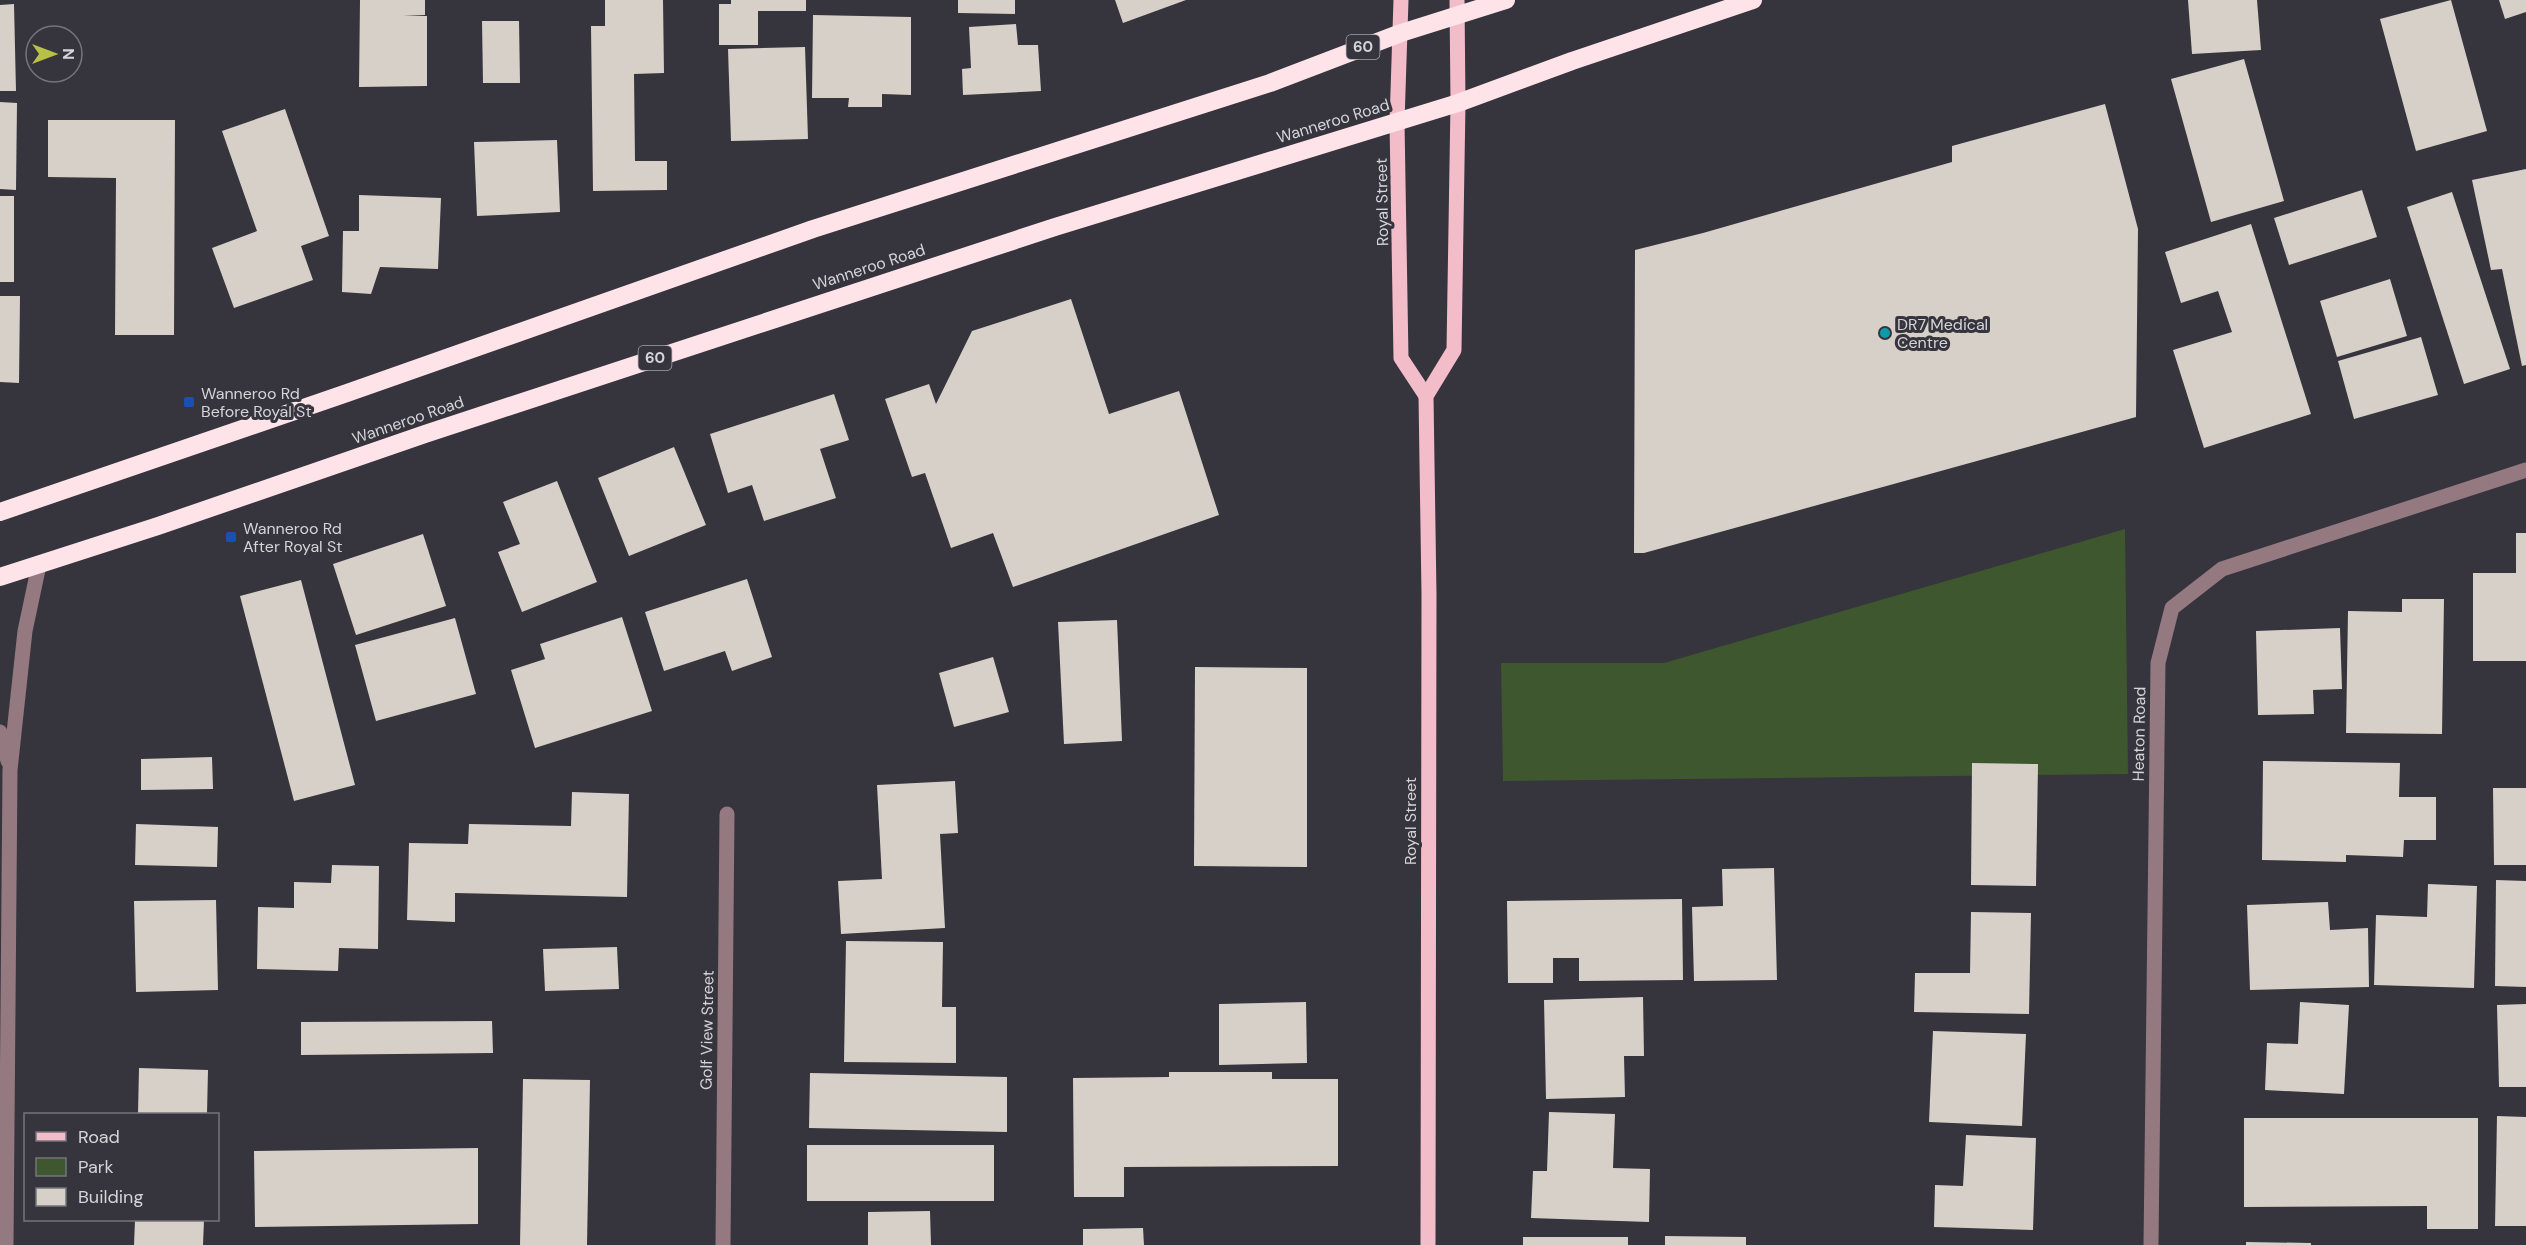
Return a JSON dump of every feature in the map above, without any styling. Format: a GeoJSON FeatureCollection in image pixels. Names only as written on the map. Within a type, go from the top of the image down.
{"type":"FeatureCollection","features":[{"type":"Feature","properties":{"kind":"highway","name":"60"},"geometry":{"type":"LineString","coordinates":[[0,512],[813,229],[1270,82],[1401,33],[1457,8],[1506,0]]}},
{"type":"Feature","properties":{"kind":"highway","name":"Wanneroo Road"},"geometry":{"type":"LineString","coordinates":[[0,578],[425,434],[1044,231],[1458,103],[1572,60],[1753,0]]}},
{"type":"Feature","properties":{"kind":"main road","name":"Royal Street"},"geometry":{"type":"LineString","coordinates":[[1401,0],[1398,122],[1401,358],[1426,396],[1429,595],[1428,1245]]}},
{"type":"Feature","properties":{"kind":"main road"},"geometry":{"type":"LineString","coordinates":[[1426,396],[1454,350],[1458,103],[1457,8]]}},
{"type":"Feature","properties":{"kind":"street","name":"Heaton Road"},"geometry":{"type":"LineString","coordinates":[[2151,1245],[2158,663],[2172,608],[2222,569],[2526,470]]}},
{"type":"Feature","properties":{"kind":"street"},"geometry":{"type":"LineString","coordinates":[[6,1245],[10,770],[25,631],[39,565]]}},
{"type":"Feature","properties":{"kind":"street"},"geometry":{"type":"LineString","coordinates":[[0,732],[10,770]]}},
{"type":"Feature","properties":{"kind":"street","name":"Golf View Street"},"geometry":{"type":"LineString","coordinates":[[723,1245],[727,814]]}},
{"type":"Feature","properties":{"kind":"green space"},"geometry":{"type":"Polygon","coordinates":[[[2125,529],[2128,774],[1503,781],[1501,663],[1664,663],[2125,529]]]}},
{"type":"Feature","properties":{"kind":"building"},"geometry":{"type":"Polygon","coordinates":[[[360,0],[425,0],[425,15],[403,16],[427,16],[427,86],[359,87],[360,0]]]}},
{"type":"Feature","properties":{"kind":"building"},"geometry":{"type":"Polygon","coordinates":[[[605,0],[663,0],[664,73],[634,74],[635,161],[667,161],[667,190],[593,191],[591,26],[605,26],[605,0]]]}},
{"type":"Feature","properties":{"kind":"building"},"geometry":{"type":"Polygon","coordinates":[[[731,0],[806,0],[806,11],[758,11],[758,45],[719,45],[719,4],[731,4],[731,0]]]}},
{"type":"Feature","properties":{"kind":"building"},"geometry":{"type":"Polygon","coordinates":[[[958,0],[1015,0],[1015,14],[958,13],[958,0]]]}},
{"type":"Feature","properties":{"kind":"building"},"geometry":{"type":"Polygon","coordinates":[[[1115,0],[1186,0],[1123,23],[1115,0]]]}},
{"type":"Feature","properties":{"kind":"building"},"geometry":{"type":"Polygon","coordinates":[[[2188,0],[2257,0],[2261,50],[2192,54],[2188,0]]]}},
{"type":"Feature","properties":{"kind":"building"},"geometry":{"type":"Polygon","coordinates":[[[2451,0],[2487,131],[2416,151],[2380,19],[2451,0]]]}},
{"type":"Feature","properties":{"kind":"building"},"geometry":{"type":"Polygon","coordinates":[[[2499,0],[2526,0],[2526,12],[2505,19],[2499,0]]]}},
{"type":"Feature","properties":{"kind":"building"},"geometry":{"type":"Polygon","coordinates":[[[14,4],[16,91],[0,91],[0,5],[14,4]]]}},
{"type":"Feature","properties":{"kind":"building"},"geometry":{"type":"Polygon","coordinates":[[[813,15],[911,17],[911,95],[882,94],[882,107],[848,107],[849,98],[812,98],[813,15]]]}},
{"type":"Feature","properties":{"kind":"building"},"geometry":{"type":"Polygon","coordinates":[[[482,21],[519,21],[520,83],[483,83],[482,21]]]}},
{"type":"Feature","properties":{"kind":"building"},"geometry":{"type":"Polygon","coordinates":[[[1016,24],[1018,45],[1038,45],[1041,91],[963,95],[962,69],[971,68],[969,27],[1016,24]]]}},
{"type":"Feature","properties":{"kind":"building"},"geometry":{"type":"Polygon","coordinates":[[[805,47],[808,139],[731,141],[728,49],[805,47]]]}},
{"type":"Feature","properties":{"kind":"building"},"geometry":{"type":"Polygon","coordinates":[[[2244,59],[2284,201],[2211,222],[2171,79],[2244,59]]]}},
{"type":"Feature","properties":{"kind":"building"},"geometry":{"type":"Polygon","coordinates":[[[0,102],[17,103],[16,190],[0,189],[0,102]]]}},
{"type":"Feature","properties":{"kind":"building","name":"DR7 Medical Centre"},"geometry":{"type":"Polygon","coordinates":[[[2105,104],[2138,229],[2136,417],[1644,553],[1634,553],[1635,250],[1703,233],[1952,162],[1952,146],[2105,104]]]}},
{"type":"Feature","properties":{"kind":"building"},"geometry":{"type":"Polygon","coordinates":[[[285,109],[329,236],[301,246],[313,280],[234,308],[212,248],[257,231],[222,131],[285,109]]]}},
{"type":"Feature","properties":{"kind":"building"},"geometry":{"type":"Polygon","coordinates":[[[48,120],[175,120],[174,335],[115,335],[116,178],[48,177],[48,120]]]}},
{"type":"Feature","properties":{"kind":"building"},"geometry":{"type":"Polygon","coordinates":[[[557,140],[560,212],[477,216],[474,142],[557,140]]]}},
{"type":"Feature","properties":{"kind":"building"},"geometry":{"type":"Polygon","coordinates":[[[2526,169],[2526,365],[2522,366],[2502,269],[2491,270],[2472,180],[2526,169]]]}},
{"type":"Feature","properties":{"kind":"building"},"geometry":{"type":"Polygon","coordinates":[[[2362,190],[2377,237],[2289,265],[2274,218],[2362,190]]]}},
{"type":"Feature","properties":{"kind":"building"},"geometry":{"type":"Polygon","coordinates":[[[2452,192],[2510,369],[2464,384],[2407,207],[2452,192]]]}},
{"type":"Feature","properties":{"kind":"building"},"geometry":{"type":"Polygon","coordinates":[[[359,195],[441,198],[438,269],[380,267],[371,294],[342,292],[343,231],[359,231],[359,195]]]}},
{"type":"Feature","properties":{"kind":"building"},"geometry":{"type":"Polygon","coordinates":[[[0,196],[14,196],[14,282],[0,282],[0,196]]]}},
{"type":"Feature","properties":{"kind":"building"},"geometry":{"type":"Polygon","coordinates":[[[2251,224],[2311,414],[2204,448],[2173,350],[2232,332],[2218,291],[2181,303],[2165,252],[2251,224]]]}},
{"type":"Feature","properties":{"kind":"building"},"geometry":{"type":"Polygon","coordinates":[[[2390,279],[2407,336],[2337,357],[2320,301],[2390,279]]]}},
{"type":"Feature","properties":{"kind":"building"},"geometry":{"type":"Polygon","coordinates":[[[0,296],[20,296],[19,383],[0,382],[0,296]]]}},
{"type":"Feature","properties":{"kind":"building"},"geometry":{"type":"Polygon","coordinates":[[[1071,299],[1109,414],[1179,391],[1219,515],[1013,587],[993,533],[951,548],[925,473],[912,477],[885,399],[929,384],[936,404],[972,331],[1071,299]]]}},
{"type":"Feature","properties":{"kind":"building"},"geometry":{"type":"Polygon","coordinates":[[[2421,337],[2438,395],[2354,419],[2338,361],[2421,337]]]}},
{"type":"Feature","properties":{"kind":"building"},"geometry":{"type":"Polygon","coordinates":[[[834,394],[849,440],[820,449],[836,498],[764,521],[752,485],[728,493],[710,434],[834,394]]]}},
{"type":"Feature","properties":{"kind":"building"},"geometry":{"type":"Polygon","coordinates":[[[674,447],[706,525],[629,556],[598,478],[674,447]]]}},
{"type":"Feature","properties":{"kind":"building"},"geometry":{"type":"Polygon","coordinates":[[[557,481],[597,582],[522,612],[498,552],[520,544],[503,502],[557,481]]]}},
{"type":"Feature","properties":{"kind":"building"},"geometry":{"type":"Polygon","coordinates":[[[2516,533],[2526,533],[2526,661],[2473,661],[2473,573],[2516,573],[2516,533]]]}},
{"type":"Feature","properties":{"kind":"building"},"geometry":{"type":"Polygon","coordinates":[[[423,534],[446,606],[356,635],[333,564],[423,534]]]}},
{"type":"Feature","properties":{"kind":"building"},"geometry":{"type":"Polygon","coordinates":[[[747,579],[772,657],[732,671],[725,651],[664,671],[645,612],[747,579]]]}},
{"type":"Feature","properties":{"kind":"building"},"geometry":{"type":"Polygon","coordinates":[[[301,580],[355,785],[294,801],[240,596],[301,580]]]}},
{"type":"Feature","properties":{"kind":"building"},"geometry":{"type":"Polygon","coordinates":[[[2402,599],[2444,599],[2442,734],[2346,733],[2348,611],[2402,612],[2402,599]]]}},
{"type":"Feature","properties":{"kind":"building"},"geometry":{"type":"Polygon","coordinates":[[[622,617],[652,711],[535,748],[511,670],[545,659],[540,644],[622,617]]]}},
{"type":"Feature","properties":{"kind":"building"},"geometry":{"type":"Polygon","coordinates":[[[455,618],[476,694],[376,721],[355,645],[455,618]]]}},
{"type":"Feature","properties":{"kind":"building"},"geometry":{"type":"Polygon","coordinates":[[[1117,620],[1122,741],[1064,744],[1058,622],[1117,620]]]}},
{"type":"Feature","properties":{"kind":"building"},"geometry":{"type":"Polygon","coordinates":[[[2340,628],[2342,689],[2313,690],[2314,714],[2258,715],[2256,631],[2340,628]]]}},
{"type":"Feature","properties":{"kind":"building"},"geometry":{"type":"Polygon","coordinates":[[[993,657],[1009,712],[954,727],[939,673],[993,657]]]}},
{"type":"Feature","properties":{"kind":"building"},"geometry":{"type":"Polygon","coordinates":[[[1195,667],[1307,668],[1307,867],[1194,866],[1195,667]]]}},
{"type":"Feature","properties":{"kind":"building"},"geometry":{"type":"Polygon","coordinates":[[[212,757],[213,789],[141,790],[141,759],[212,757]]]}},
{"type":"Feature","properties":{"kind":"building"},"geometry":{"type":"Polygon","coordinates":[[[2263,761],[2400,763],[2399,797],[2436,797],[2436,840],[2404,840],[2403,857],[2346,855],[2346,862],[2262,860],[2263,761]]]}},
{"type":"Feature","properties":{"kind":"building"},"geometry":{"type":"Polygon","coordinates":[[[1972,763],[2038,764],[2036,886],[1971,885],[1972,763]]]}},
{"type":"Feature","properties":{"kind":"building"},"geometry":{"type":"Polygon","coordinates":[[[955,781],[958,833],[940,834],[945,928],[841,934],[838,881],[882,879],[877,785],[955,781]]]}},
{"type":"Feature","properties":{"kind":"building"},"geometry":{"type":"Polygon","coordinates":[[[2493,788],[2526,788],[2526,865],[2494,865],[2493,788]]]}},
{"type":"Feature","properties":{"kind":"building"},"geometry":{"type":"Polygon","coordinates":[[[572,792],[629,794],[627,897],[455,893],[455,922],[407,920],[409,843],[468,844],[469,824],[571,826],[572,792]]]}},
{"type":"Feature","properties":{"kind":"building"},"geometry":{"type":"Polygon","coordinates":[[[136,824],[218,827],[217,867],[135,865],[136,824]]]}},
{"type":"Feature","properties":{"kind":"building"},"geometry":{"type":"Polygon","coordinates":[[[332,865],[379,866],[378,949],[339,948],[338,971],[257,969],[258,907],[294,908],[294,882],[331,883],[332,865]]]}},
{"type":"Feature","properties":{"kind":"building"},"geometry":{"type":"Polygon","coordinates":[[[1774,868],[1777,980],[1694,981],[1692,907],[1723,906],[1722,869],[1774,868]]]}},
{"type":"Feature","properties":{"kind":"building"},"geometry":{"type":"Polygon","coordinates":[[[2496,880],[2526,881],[2526,987],[2495,986],[2496,880]]]}},
{"type":"Feature","properties":{"kind":"building"},"geometry":{"type":"Polygon","coordinates":[[[2428,884],[2477,886],[2474,988],[2374,985],[2376,915],[2427,917],[2428,884]]]}},
{"type":"Feature","properties":{"kind":"building"},"geometry":{"type":"Polygon","coordinates":[[[1682,899],[1683,980],[1579,981],[1579,958],[1553,958],[1553,983],[1508,983],[1507,901],[1682,899]]]}},
{"type":"Feature","properties":{"kind":"building"},"geometry":{"type":"Polygon","coordinates":[[[216,900],[218,990],[136,992],[134,901],[216,900]]]}},
{"type":"Feature","properties":{"kind":"building"},"geometry":{"type":"Polygon","coordinates":[[[2328,902],[2330,930],[2368,928],[2369,987],[2250,990],[2247,905],[2328,902]]]}},
{"type":"Feature","properties":{"kind":"building"},"geometry":{"type":"Polygon","coordinates":[[[1971,912],[2031,913],[2029,1014],[1914,1012],[1915,973],[1970,973],[1971,912]]]}},
{"type":"Feature","properties":{"kind":"building"},"geometry":{"type":"Polygon","coordinates":[[[846,941],[943,942],[942,1007],[956,1007],[956,1063],[844,1062],[846,941]]]}},
{"type":"Feature","properties":{"kind":"building"},"geometry":{"type":"Polygon","coordinates":[[[617,947],[619,989],[545,991],[543,949],[617,947]]]}},
{"type":"Feature","properties":{"kind":"building"},"geometry":{"type":"Polygon","coordinates":[[[1643,997],[1644,1056],[1624,1056],[1625,1097],[1546,1099],[1544,1000],[1643,997]]]}},
{"type":"Feature","properties":{"kind":"building"},"geometry":{"type":"Polygon","coordinates":[[[1306,1002],[1307,1063],[1219,1065],[1219,1004],[1306,1002]]]}},
{"type":"Feature","properties":{"kind":"building"},"geometry":{"type":"Polygon","coordinates":[[[2300,1002],[2349,1005],[2344,1094],[2265,1090],[2267,1043],[2298,1044],[2300,1002]]]}},
{"type":"Feature","properties":{"kind":"building"},"geometry":{"type":"Polygon","coordinates":[[[2526,1004],[2526,1087],[2499,1087],[2497,1005],[2526,1004]]]}},
{"type":"Feature","properties":{"kind":"building"},"geometry":{"type":"Polygon","coordinates":[[[492,1021],[493,1053],[301,1055],[301,1022],[492,1021]]]}},
{"type":"Feature","properties":{"kind":"building"},"geometry":{"type":"Polygon","coordinates":[[[1933,1031],[2026,1034],[2022,1126],[1929,1122],[1933,1031]]]}},
{"type":"Feature","properties":{"kind":"building"},"geometry":{"type":"Polygon","coordinates":[[[139,1068],[208,1070],[207,1113],[138,1113],[139,1068]]]}},
{"type":"Feature","properties":{"kind":"building"},"geometry":{"type":"Polygon","coordinates":[[[1169,1072],[1272,1072],[1272,1079],[1338,1079],[1338,1166],[1124,1167],[1124,1197],[1074,1197],[1073,1078],[1169,1077],[1169,1072]]]}},
{"type":"Feature","properties":{"kind":"building"},"geometry":{"type":"Polygon","coordinates":[[[810,1073],[1007,1077],[1007,1132],[809,1128],[810,1073]]]}},
{"type":"Feature","properties":{"kind":"building"},"geometry":{"type":"Polygon","coordinates":[[[523,1079],[590,1080],[587,1245],[520,1245],[523,1079]]]}},
{"type":"Feature","properties":{"kind":"building"},"geometry":{"type":"Polygon","coordinates":[[[1549,1112],[1615,1114],[1613,1168],[1650,1169],[1649,1222],[1531,1218],[1533,1171],[1547,1171],[1549,1112]]]}},
{"type":"Feature","properties":{"kind":"building"},"geometry":{"type":"Polygon","coordinates":[[[2497,1116],[2526,1117],[2526,1226],[2495,1226],[2497,1116]]]}},
{"type":"Feature","properties":{"kind":"building"},"geometry":{"type":"Polygon","coordinates":[[[2244,1118],[2478,1118],[2478,1229],[2427,1229],[2427,1206],[2244,1207],[2244,1118]]]}},
{"type":"Feature","properties":{"kind":"building"},"geometry":{"type":"Polygon","coordinates":[[[1966,1135],[2036,1138],[2033,1230],[1934,1227],[1935,1185],[1963,1186],[1966,1135]]]}},
{"type":"Feature","properties":{"kind":"building"},"geometry":{"type":"Polygon","coordinates":[[[807,1145],[994,1145],[994,1201],[807,1201],[807,1145]]]}},
{"type":"Feature","properties":{"kind":"building"},"geometry":{"type":"Polygon","coordinates":[[[478,1148],[478,1224],[255,1227],[254,1151],[478,1148]]]}},
{"type":"Feature","properties":{"kind":"building"},"geometry":{"type":"Polygon","coordinates":[[[930,1211],[931,1245],[868,1245],[868,1212],[930,1211]]]}},
{"type":"Feature","properties":{"kind":"building"},"geometry":{"type":"Polygon","coordinates":[[[135,1221],[204,1221],[203,1245],[134,1245],[135,1221]]]}},
{"type":"Feature","properties":{"kind":"building"},"geometry":{"type":"Polygon","coordinates":[[[1143,1228],[1144,1245],[1083,1245],[1083,1229],[1143,1228]]]}},
{"type":"Feature","properties":{"kind":"building"},"geometry":{"type":"Polygon","coordinates":[[[1665,1236],[1746,1237],[1746,1245],[1665,1245],[1665,1236]]]}},
{"type":"Feature","properties":{"kind":"building"},"geometry":{"type":"Polygon","coordinates":[[[1523,1237],[1628,1237],[1628,1245],[1523,1245],[1523,1237]]]}},
{"type":"Feature","properties":{"kind":"building"},"geometry":{"type":"Polygon","coordinates":[[[2246,1242],[2311,1243],[2311,1245],[2246,1245],[2246,1242]]]}},
{"type":"Feature","properties":{"kind":"place","name":"DR7 Medical Centre"},"geometry":{"type":"Point","coordinates":[1885,333]}},
{"type":"Feature","properties":{"kind":"place","name":"Wanneroo Rd Before Royal St"},"geometry":{"type":"Point","coordinates":[189,402]}},
{"type":"Feature","properties":{"kind":"place","name":"Wanneroo Rd After Royal St"},"geometry":{"type":"Point","coordinates":[231,537]}}]}
